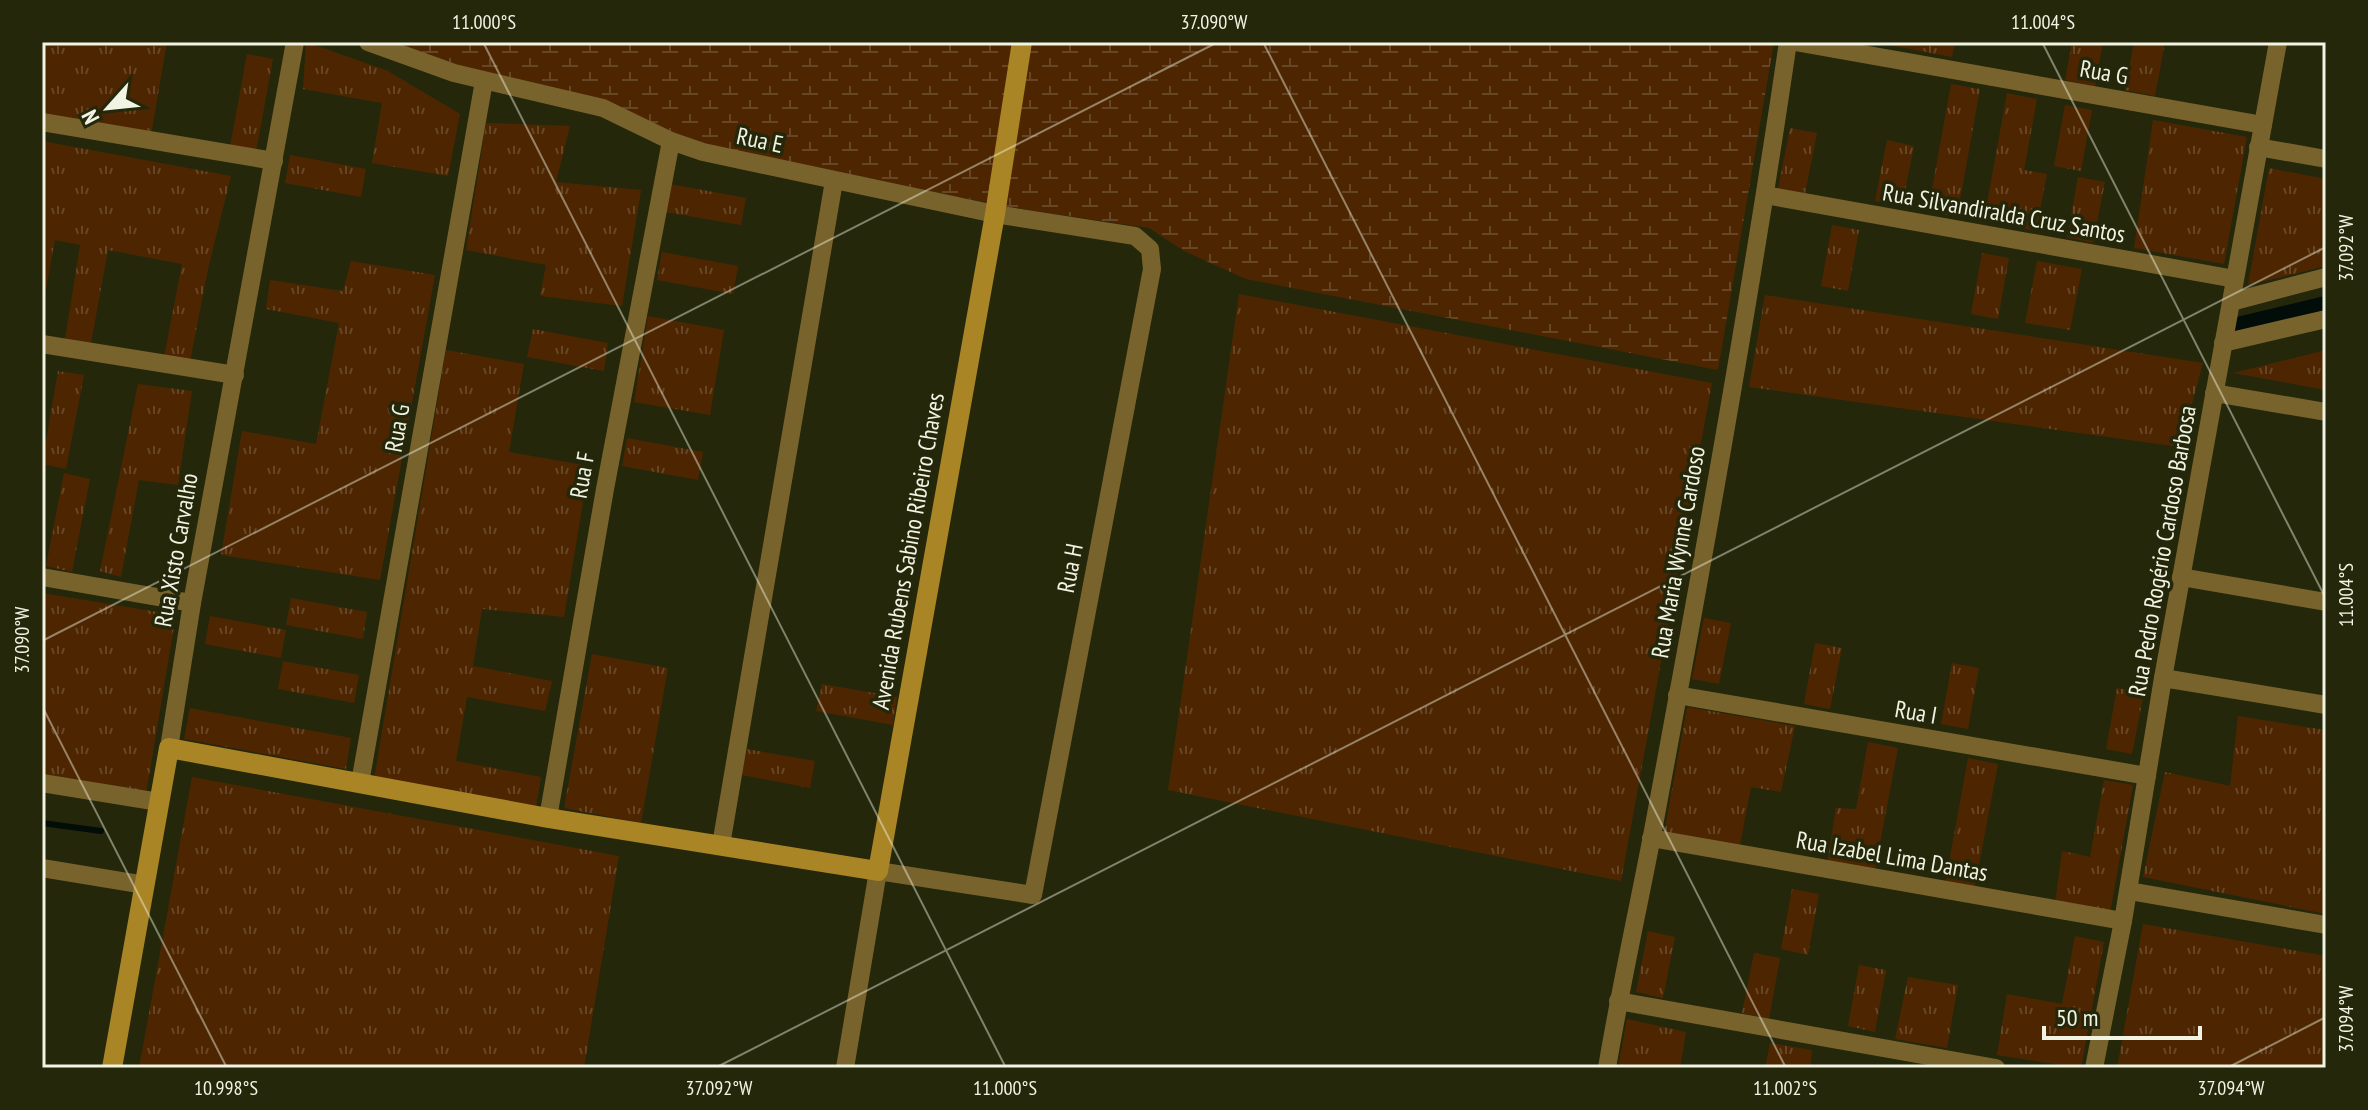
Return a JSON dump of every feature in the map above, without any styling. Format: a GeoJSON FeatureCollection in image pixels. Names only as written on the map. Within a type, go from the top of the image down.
{"type":"FeatureCollection","features":[{"type":"Feature","properties":{"kind":"street","name":"Rua Xisto Carvalho"},"geometry":{"type":"LineString","coordinates":[[112,1068],[192,603],[295,42]]}},
{"type":"Feature","properties":{"kind":"street","name":"Rua E"},"geometry":{"type":"LineString","coordinates":[[368,42],[484,81],[603,108],[671,141],[703,152],[995,214],[1135,236],[1150,249]]}},
{"type":"Feature","properties":{"kind":"street","name":"Avenida Rubens Sabino Ribeiro Chaves"},"geometry":{"type":"LineString","coordinates":[[845,1068],[995,214],[1022,42]]}},
{"type":"Feature","properties":{"kind":"street","name":"Rua Maria Wynne Cardoso"},"geometry":{"type":"LineString","coordinates":[[1607,1068],[1677,695],[1765,195],[1788,42]]}},
{"type":"Feature","properties":{"kind":"street","name":"Rua G"},"geometry":{"type":"LineString","coordinates":[[1795,42],[2263,125]]}},
{"type":"Feature","properties":{"kind":"street","name":"Rua Pedro Rogério Cardoso Barbosa"},"geometry":{"type":"LineString","coordinates":[[2094,1068],[2129,891],[2163,678],[2278,42]]}},
{"type":"Feature","properties":{"kind":"street","name":"Rua G"},"geometry":{"type":"LineString","coordinates":[[360,783],[484,81]]}},
{"type":"Feature","properties":{"kind":"street"},"geometry":{"type":"LineString","coordinates":[[42,122],[274,161]]}},
{"type":"Feature","properties":{"kind":"street","name":"Rua F"},"geometry":{"type":"LineString","coordinates":[[548,818],[605,489],[671,141]]}},
{"type":"Feature","properties":{"kind":"street"},"geometry":{"type":"LineString","coordinates":[[2258,147],[2326,159]]}},
{"type":"Feature","properties":{"kind":"street"},"geometry":{"type":"LineString","coordinates":[[721,845],[834,181]]}},
{"type":"Feature","properties":{"kind":"street","name":"Rua Silvandiralda Cruz Santos"},"geometry":{"type":"LineString","coordinates":[[1765,195],[2235,279]]}},
{"type":"Feature","properties":{"kind":"street","name":"Rua H"},"geometry":{"type":"LineString","coordinates":[[878,871],[1033,895],[1152,269],[1150,249]]}},
{"type":"Feature","properties":{"kind":"street"},"geometry":{"type":"LineString","coordinates":[[2231,302],[2326,277]]}},
{"type":"Feature","properties":{"kind":"street"},"geometry":{"type":"LineString","coordinates":[[2223,343],[2326,319]]}},
{"type":"Feature","properties":{"kind":"street"},"geometry":{"type":"LineString","coordinates":[[42,344],[235,375]]}},
{"type":"Feature","properties":{"kind":"street"},"geometry":{"type":"LineString","coordinates":[[2214,393],[2326,412]]}},
{"type":"Feature","properties":{"kind":"street"},"geometry":{"type":"LineString","coordinates":[[42,577],[192,603]]}},
{"type":"Feature","properties":{"kind":"street"},"geometry":{"type":"LineString","coordinates":[[2181,577],[2326,602]]}},
{"type":"Feature","properties":{"kind":"street"},"geometry":{"type":"LineString","coordinates":[[2163,678],[2326,705]]}},
{"type":"Feature","properties":{"kind":"street","name":"Rua I"},"geometry":{"type":"LineString","coordinates":[[1677,695],[2147,776]]}},
{"type":"Feature","properties":{"kind":"street"},"geometry":{"type":"LineString","coordinates":[[169,748],[548,818],[878,871]]}},
{"type":"Feature","properties":{"kind":"street"},"geometry":{"type":"LineString","coordinates":[[42,783],[159,802]]}},
{"type":"Feature","properties":{"kind":"street","name":"Rua Izabel Lima Dantas"},"geometry":{"type":"LineString","coordinates":[[1651,838],[2123,921]]}},
{"type":"Feature","properties":{"kind":"street"},"geometry":{"type":"LineString","coordinates":[[42,868],[145,885]]}},
{"type":"Feature","properties":{"kind":"street"},"geometry":{"type":"LineString","coordinates":[[2129,891],[2326,925]]}},
{"type":"Feature","properties":{"kind":"street"},"geometry":{"type":"LineString","coordinates":[[1618,1001],[1996,1068]]}},
{"type":"Feature","properties":{"kind":"green space"},"geometry":{"type":"Polygon","coordinates":[[[42,42],[167,42],[151,135],[42,115],[42,42]]]}},
{"type":"Feature","properties":{"kind":"green space"},"geometry":{"type":"Polygon","coordinates":[[[306,42],[388,71],[460,114],[448,176],[372,163],[382,103],[303,89],[306,42]]]}},
{"type":"Feature","properties":{"kind":"green space"},"geometry":{"type":"Polygon","coordinates":[[[368,42],[1774,42],[1718,370],[1246,279],[1184,251],[1149,228],[1015,208],[690,145],[368,42]]]}},
{"type":"Feature","properties":{"kind":"green space"},"geometry":{"type":"Polygon","coordinates":[[[1873,42],[1955,42],[1952,57],[1873,42]]]}},
{"type":"Feature","properties":{"kind":"green space"},"geometry":{"type":"Polygon","coordinates":[[[2072,42],[2103,42],[2095,86],[2065,80],[2072,42]]]}},
{"type":"Feature","properties":{"kind":"green space"},"geometry":{"type":"Polygon","coordinates":[[[2134,42],[2165,42],[2155,96],[2125,90],[2134,42]]]}},
{"type":"Feature","properties":{"kind":"green space"},"geometry":{"type":"Polygon","coordinates":[[[247,54],[273,59],[256,152],[230,147],[247,54]]]}},
{"type":"Feature","properties":{"kind":"green space"},"geometry":{"type":"Polygon","coordinates":[[[1951,84],[1980,89],[1957,217],[1928,211],[1951,84]]]}},
{"type":"Feature","properties":{"kind":"green space"},"geometry":{"type":"Polygon","coordinates":[[[2007,93],[2037,99],[2024,170],[2047,174],[2036,231],[1984,220],[2007,93]]]}},
{"type":"Feature","properties":{"kind":"green space"},"geometry":{"type":"Polygon","coordinates":[[[2065,105],[2092,110],[2081,171],[2054,166],[2065,105]]]}},
{"type":"Feature","properties":{"kind":"green space"},"geometry":{"type":"Polygon","coordinates":[[[2153,120],[2247,137],[2224,264],[2134,248],[2153,120]]]}},
{"type":"Feature","properties":{"kind":"green space"},"geometry":{"type":"Polygon","coordinates":[[[486,123],[570,126],[556,182],[641,190],[622,306],[540,296],[546,265],[466,250],[486,123]]]}},
{"type":"Feature","properties":{"kind":"green space"},"geometry":{"type":"Polygon","coordinates":[[[1790,128],[1817,133],[1805,194],[1778,189],[1790,128]]]}},
{"type":"Feature","properties":{"kind":"green space"},"geometry":{"type":"Polygon","coordinates":[[[1887,140],[1914,146],[1902,206],[1875,201],[1887,140]]]}},
{"type":"Feature","properties":{"kind":"green space"},"geometry":{"type":"Polygon","coordinates":[[[42,141],[231,176],[208,269],[190,362],[164,357],[182,264],[108,250],[91,343],[65,339],[80,245],[55,240],[42,310],[42,141]]]}},
{"type":"Feature","properties":{"kind":"green space"},"geometry":{"type":"Polygon","coordinates":[[[290,155],[366,169],[361,197],[285,183],[290,155]]]}},
{"type":"Feature","properties":{"kind":"green space"},"geometry":{"type":"Polygon","coordinates":[[[2269,168],[2326,179],[2326,266],[2248,285],[2269,168]]]}},
{"type":"Feature","properties":{"kind":"green space"},"geometry":{"type":"Polygon","coordinates":[[[2078,177],[2105,182],[2093,243],[2067,237],[2078,177]]]}},
{"type":"Feature","properties":{"kind":"green space"},"geometry":{"type":"Polygon","coordinates":[[[670,184],[746,198],[741,225],[665,212],[670,184]]]}},
{"type":"Feature","properties":{"kind":"green space"},"geometry":{"type":"Polygon","coordinates":[[[1832,225],[1859,230],[1848,291],[1821,286],[1832,225]]]}},
{"type":"Feature","properties":{"kind":"green space"},"geometry":{"type":"Polygon","coordinates":[[[662,252],[738,266],[733,294],[657,280],[662,252]]]}},
{"type":"Feature","properties":{"kind":"green space"},"geometry":{"type":"Polygon","coordinates":[[[1982,253],[2009,258],[1998,319],[1971,314],[1982,253]]]}},
{"type":"Feature","properties":{"kind":"green space"},"geometry":{"type":"Polygon","coordinates":[[[351,261],[435,275],[380,580],[221,555],[242,431],[316,444],[339,323],[266,309],[270,280],[343,291],[351,261]]]}},
{"type":"Feature","properties":{"kind":"green space"},"geometry":{"type":"Polygon","coordinates":[[[2037,261],[2082,269],[2070,330],[2025,323],[2037,261]]]}},
{"type":"Feature","properties":{"kind":"green space"},"geometry":{"type":"Polygon","coordinates":[[[1239,294],[1712,383],[1621,881],[1168,790],[1239,294]]]}},
{"type":"Feature","properties":{"kind":"green space"},"geometry":{"type":"Polygon","coordinates":[[[1765,295],[2203,363],[2180,447],[1749,387],[1765,295]]]}},
{"type":"Feature","properties":{"kind":"green space"},"geometry":{"type":"Polygon","coordinates":[[[648,316],[724,330],[710,415],[634,402],[648,316]]]}},
{"type":"Feature","properties":{"kind":"green space"},"geometry":{"type":"Polygon","coordinates":[[[533,329],[608,343],[604,371],[527,357],[533,329]]]}},
{"type":"Feature","properties":{"kind":"green space"},"geometry":{"type":"Polygon","coordinates":[[[446,350],[524,364],[509,452],[589,466],[564,617],[482,609],[473,666],[552,681],[545,711],[467,697],[456,761],[541,777],[536,808],[374,779],[446,350]]]}},
{"type":"Feature","properties":{"kind":"green space"},"geometry":{"type":"Polygon","coordinates":[[[2326,350],[2326,390],[2233,373],[2326,350]]]}},
{"type":"Feature","properties":{"kind":"green space"},"geometry":{"type":"Polygon","coordinates":[[[58,371],[84,375],[66,469],[42,464],[58,371]]]}},
{"type":"Feature","properties":{"kind":"green space"},"geometry":{"type":"Polygon","coordinates":[[[138,384],[192,391],[178,485],[139,480],[121,577],[100,571],[138,384]]]}},
{"type":"Feature","properties":{"kind":"green space"},"geometry":{"type":"Polygon","coordinates":[[[627,438],[703,452],[698,480],[622,466],[627,438]]]}},
{"type":"Feature","properties":{"kind":"green space"},"geometry":{"type":"Polygon","coordinates":[[[64,473],[90,479],[72,572],[46,566],[64,473]]]}},
{"type":"Feature","properties":{"kind":"green space"},"geometry":{"type":"Polygon","coordinates":[[[42,593],[176,615],[146,794],[42,777],[42,593]]]}},
{"type":"Feature","properties":{"kind":"green space"},"geometry":{"type":"Polygon","coordinates":[[[291,598],[367,612],[363,639],[286,625],[291,598]]]}},
{"type":"Feature","properties":{"kind":"green space"},"geometry":{"type":"Polygon","coordinates":[[[210,616],[286,630],[281,658],[205,644],[210,616]]]}},
{"type":"Feature","properties":{"kind":"green space"},"geometry":{"type":"Polygon","coordinates":[[[1704,618],[1731,623],[1719,684],[1692,679],[1704,618]]]}},
{"type":"Feature","properties":{"kind":"green space"},"geometry":{"type":"Polygon","coordinates":[[[1815,643],[1842,648],[1830,709],[1804,704],[1815,643]]]}},
{"type":"Feature","properties":{"kind":"green space"},"geometry":{"type":"Polygon","coordinates":[[[592,654],[668,668],[641,823],[564,808],[592,654]]]}},
{"type":"Feature","properties":{"kind":"green space"},"geometry":{"type":"Polygon","coordinates":[[[283,661],[359,675],[354,703],[278,689],[283,661]]]}},
{"type":"Feature","properties":{"kind":"green space"},"geometry":{"type":"Polygon","coordinates":[[[1952,663],[1979,668],[1968,729],[1941,724],[1952,663]]]}},
{"type":"Feature","properties":{"kind":"green space"},"geometry":{"type":"Polygon","coordinates":[[[822,684],[897,697],[893,725],[816,711],[822,684]]]}},
{"type":"Feature","properties":{"kind":"green space"},"geometry":{"type":"Polygon","coordinates":[[[2117,688],[2144,693],[2132,754],[2106,749],[2117,688]]]}},
{"type":"Feature","properties":{"kind":"green space"},"geometry":{"type":"Polygon","coordinates":[[[1687,707],[1795,726],[1781,792],[1751,787],[1739,850],[1664,834],[1687,707]]]}},
{"type":"Feature","properties":{"kind":"green space"},"geometry":{"type":"Polygon","coordinates":[[[190,708],[351,738],[346,769],[184,739],[190,708]]]}},
{"type":"Feature","properties":{"kind":"green space"},"geometry":{"type":"Polygon","coordinates":[[[2238,716],[2326,730],[2326,914],[2143,877],[2165,772],[2230,786],[2238,716]]]}},
{"type":"Feature","properties":{"kind":"green space"},"geometry":{"type":"Polygon","coordinates":[[[1868,742],[1898,748],[1874,875],[1827,864],[1836,808],[1856,809],[1868,742]]]}},
{"type":"Feature","properties":{"kind":"green space"},"geometry":{"type":"Polygon","coordinates":[[[747,749],[815,761],[810,788],[742,775],[747,749]]]}},
{"type":"Feature","properties":{"kind":"green space"},"geometry":{"type":"Polygon","coordinates":[[[1968,758],[1998,764],[1974,891],[1945,885],[1968,758]]]}},
{"type":"Feature","properties":{"kind":"green space"},"geometry":{"type":"Polygon","coordinates":[[[192,777],[619,856],[584,1068],[139,1068],[192,777]]]}},
{"type":"Feature","properties":{"kind":"green space"},"geometry":{"type":"Polygon","coordinates":[[[2104,780],[2133,785],[2110,913],[2055,903],[2062,851],[2090,857],[2104,780]]]}},
{"type":"Feature","properties":{"kind":"green space"},"geometry":{"type":"Polygon","coordinates":[[[1792,889],[1819,894],[1808,955],[1781,949],[1792,889]]]}},
{"type":"Feature","properties":{"kind":"green space"},"geometry":{"type":"Polygon","coordinates":[[[2143,924],[2326,956],[2326,1068],[2117,1068],[2143,924]]]}},
{"type":"Feature","properties":{"kind":"green space"},"geometry":{"type":"Polygon","coordinates":[[[1648,931],[1675,937],[1663,998],[1636,992],[1648,931]]]}},
{"type":"Feature","properties":{"kind":"green space"},"geometry":{"type":"Polygon","coordinates":[[[2075,936],[2104,942],[2081,1068],[1997,1055],[2007,994],[2062,1004],[2075,936]]]}},
{"type":"Feature","properties":{"kind":"green space"},"geometry":{"type":"Polygon","coordinates":[[[1754,953],[1780,958],[1769,1019],[1742,1013],[1754,953]]]}},
{"type":"Feature","properties":{"kind":"green space"},"geometry":{"type":"Polygon","coordinates":[[[1859,965],[1886,970],[1875,1032],[1848,1026],[1859,965]]]}},
{"type":"Feature","properties":{"kind":"green space"},"geometry":{"type":"Polygon","coordinates":[[[1908,977],[1958,985],[1947,1048],[1895,1039],[1908,977]]]}},
{"type":"Feature","properties":{"kind":"green space"},"geometry":{"type":"Polygon","coordinates":[[[1627,1019],[1686,1032],[1680,1068],[1618,1068],[1627,1019]]]}},
{"type":"Feature","properties":{"kind":"green space"},"geometry":{"type":"Polygon","coordinates":[[[1770,1043],[1812,1050],[1810,1068],[1765,1068],[1770,1043]]]}},
{"type":"Feature","properties":{"kind":"waterway"},"geometry":{"type":"LineString","coordinates":[[2238,328],[2326,307]]}},
{"type":"Feature","properties":{"kind":"waterway"},"geometry":{"type":"LineString","coordinates":[[42,823],[101,831]]}}]}
